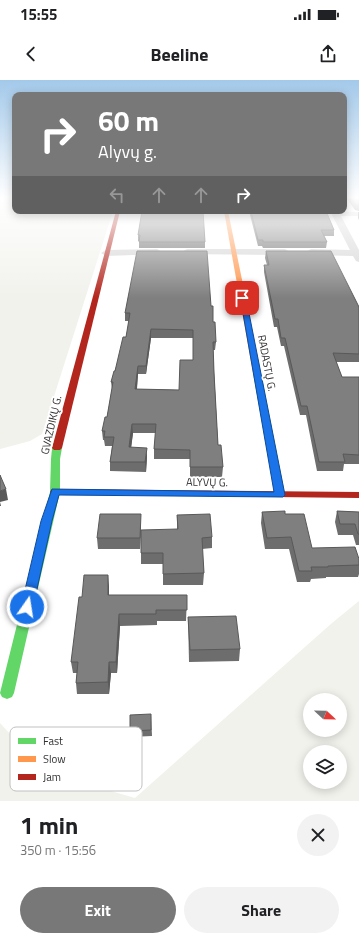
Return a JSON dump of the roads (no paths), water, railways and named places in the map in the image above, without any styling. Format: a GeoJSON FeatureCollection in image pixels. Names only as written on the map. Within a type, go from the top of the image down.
{"type":"FeatureCollection","features":[{"type":"Feature","properties":{"kind":"street","name":"GVAZDIKŲ G."},"geometry":{"type":"LineString","coordinates":[[7,693],[55,492],[55,454],[112,231]]}},
{"type":"Feature","properties":{"kind":"street","name":"RADASTŲ G."},"geometry":{"type":"LineString","coordinates":[[230,231],[280,495]]}},
{"type":"Feature","properties":{"kind":"street"},"geometry":{"type":"LineString","coordinates":[[345,231],[358,255]]}},
{"type":"Feature","properties":{"kind":"street"},"geometry":{"type":"LineString","coordinates":[[106,253],[298,252],[358,255]]}},
{"type":"Feature","properties":{"kind":"street","name":"ALYVŲ G."},"geometry":{"type":"LineString","coordinates":[[55,492],[359,496]]}}]}
